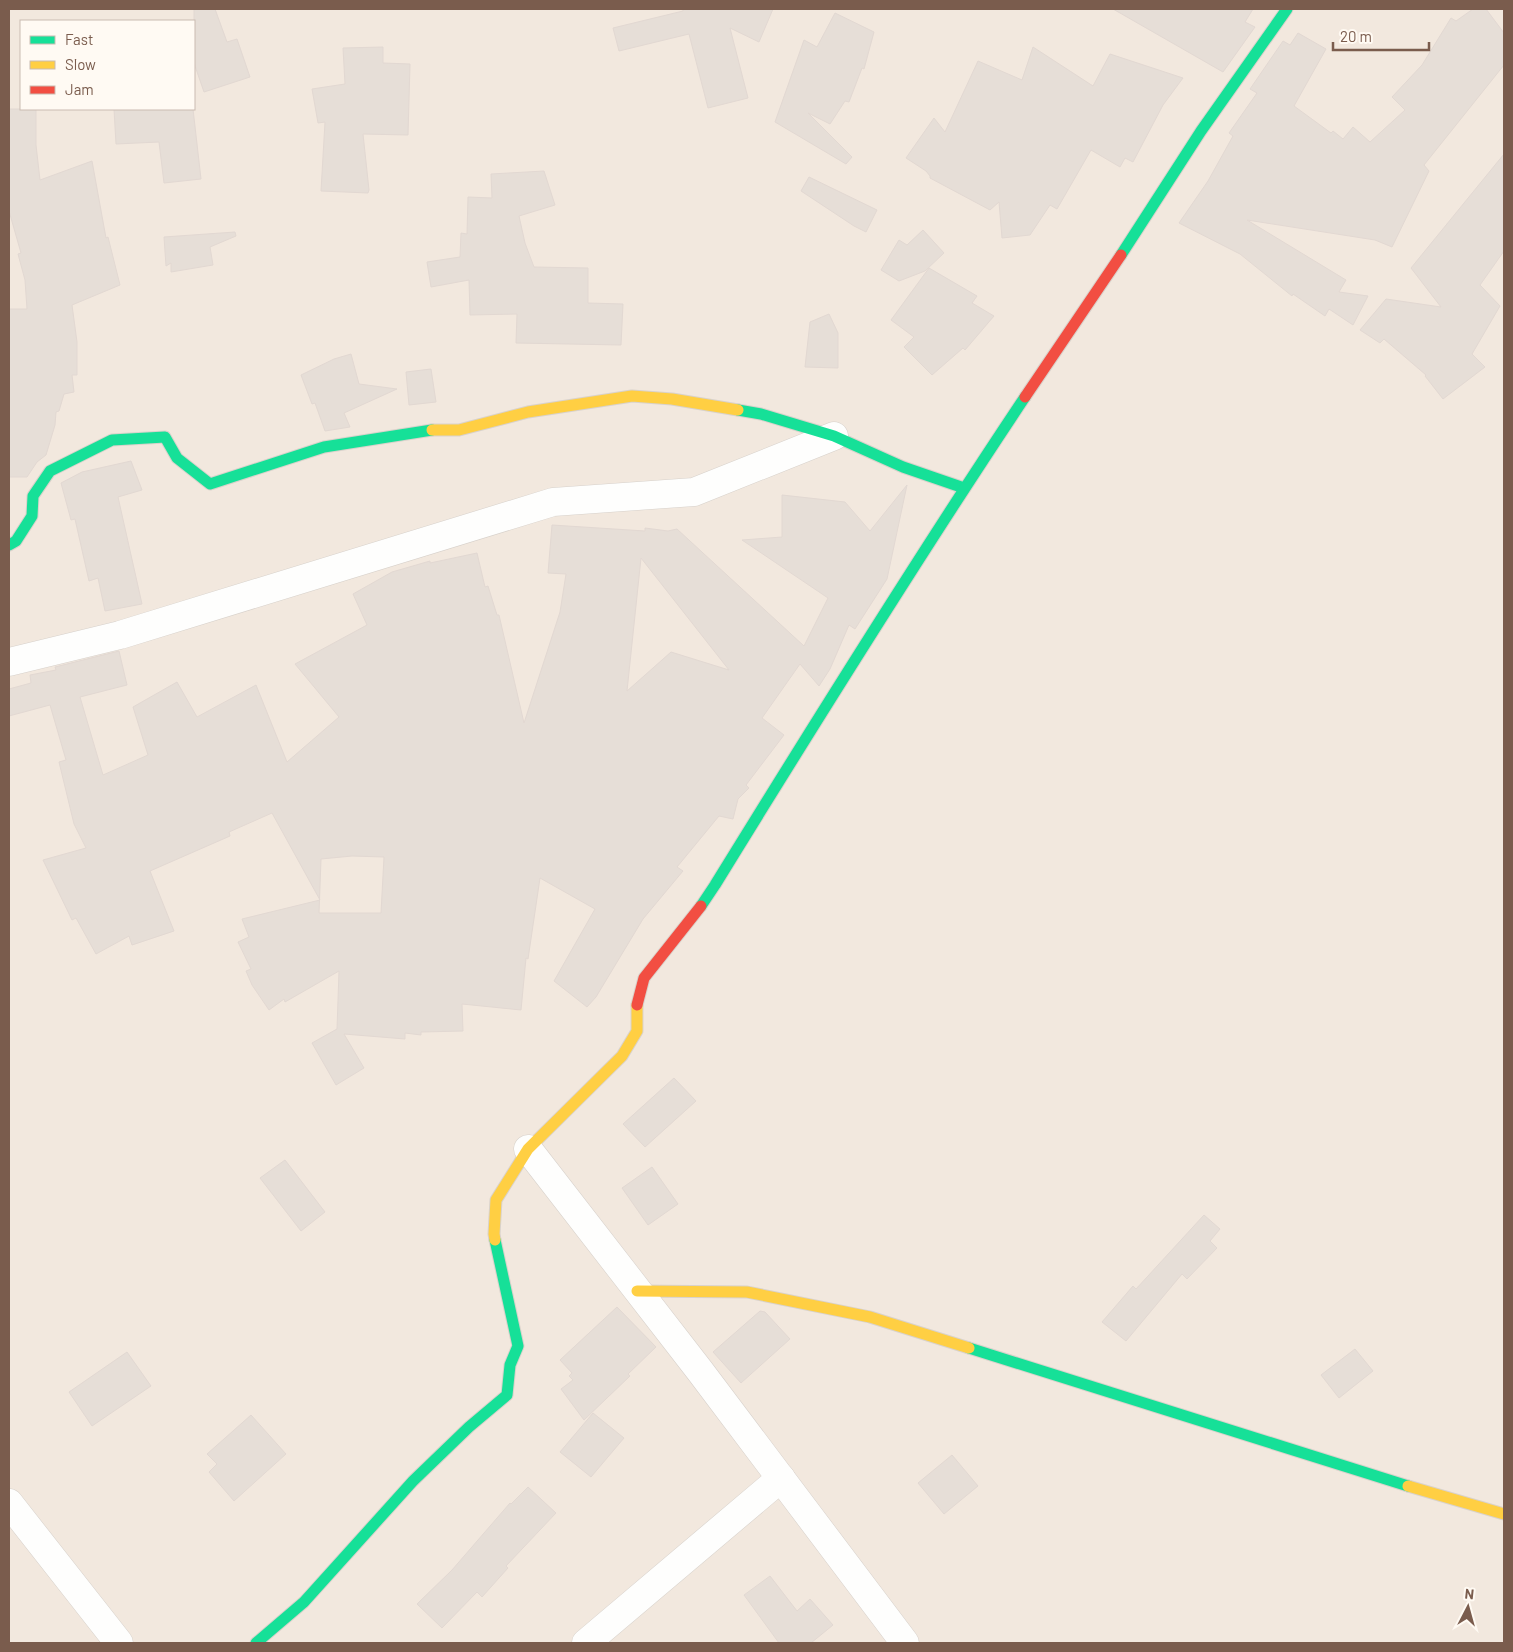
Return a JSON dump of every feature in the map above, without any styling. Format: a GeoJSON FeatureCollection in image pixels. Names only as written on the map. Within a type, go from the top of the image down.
{"type":"FeatureCollection","features":[{"type":"Feature","properties":{"kind":"street"},"geometry":{"type":"LineString","coordinates":[[256,1643],[304,1602],[413,1481],[469,1427],[507,1395],[510,1365],[518,1346],[494,1234],[496,1200],[528,1150],[622,1056],[637,1031],[637,1002],[644,978],[692,918],[715,885],[849,667],[964,488],[1105,279],[1201,131],[1287,9]]}},
{"type":"Feature","properties":{"kind":"street"},"geometry":{"type":"LineString","coordinates":[[9,544],[16,541],[32,516],[33,496],[50,471],[112,440],[165,438],[177,458],[210,484],[324,447],[432,430],[459,430],[528,412],[595,400],[632,396],[672,399],[761,414],[834,436],[903,467],[964,488]]}},
{"type":"Feature","properties":{"kind":"street"},"geometry":{"type":"LineString","coordinates":[[9,662],[120,635],[553,502],[694,492],[834,436]]}},
{"type":"Feature","properties":{"kind":"street"},"geometry":{"type":"LineString","coordinates":[[528,1150],[904,1643]]}},
{"type":"Feature","properties":{"kind":"street"},"geometry":{"type":"LineString","coordinates":[[637,1291],[746,1292],[870,1317],[1408,1486],[1504,1514]]}},
{"type":"Feature","properties":{"kind":"street"},"geometry":{"type":"LineString","coordinates":[[586,1643],[780,1478]]}},
{"type":"Feature","properties":{"kind":"street"},"geometry":{"type":"LineString","coordinates":[[9,1503],[119,1643]]}},
{"type":"Feature","properties":{"kind":"shaded area"},"geometry":{"type":"Polygon","coordinates":[[[9,9],[1504,9],[1504,1643],[9,1643],[9,9]]]}},
{"type":"Feature","properties":{"kind":"building"},"geometry":{"type":"Polygon","coordinates":[[[194,9],[215,9],[227,42],[237,39],[250,77],[204,92],[195,66],[194,9]]]}},
{"type":"Feature","properties":{"kind":"building"},"geometry":{"type":"Polygon","coordinates":[[[683,9],[773,9],[759,42],[730,28],[748,98],[708,108],[689,34],[619,51],[613,28],[683,11],[683,9]]]}},
{"type":"Feature","properties":{"kind":"building"},"geometry":{"type":"Polygon","coordinates":[[[1113,9],[1253,9],[1245,22],[1255,27],[1223,72],[1113,9]]]}},
{"type":"Feature","properties":{"kind":"building"},"geometry":{"type":"Polygon","coordinates":[[[1473,9],[1486,9],[1504,33],[1504,65],[1424,165],[1429,171],[1392,247],[1375,240],[1247,220],[1346,280],[1339,292],[1368,296],[1353,325],[1329,309],[1325,316],[1293,294],[1292,296],[1240,254],[1179,223],[1208,181],[1233,136],[1229,133],[1257,93],[1250,89],[1283,41],[1290,45],[1298,33],[1326,49],[1294,106],[1331,133],[1333,131],[1343,139],[1353,127],[1370,142],[1405,110],[1392,97],[1422,65],[1451,18],[1456,21],[1473,9]]]}},
{"type":"Feature","properties":{"kind":"building"},"geometry":{"type":"Polygon","coordinates":[[[835,13],[874,32],[864,69],[862,68],[849,102],[845,101],[830,124],[808,113],[852,157],[846,164],[775,122],[804,40],[817,47],[835,13]]]}},
{"type":"Feature","properties":{"kind":"building"},"geometry":{"type":"Polygon","coordinates":[[[383,47],[383,63],[410,64],[408,135],[363,134],[368,193],[321,191],[325,122],[318,123],[312,89],[345,84],[343,48],[383,47]]]}},
{"type":"Feature","properties":{"kind":"building"},"geometry":{"type":"Polygon","coordinates":[[[1033,47],[1093,86],[1110,54],[1183,78],[1163,105],[1133,162],[1125,158],[1120,167],[1091,150],[1057,209],[1050,205],[1030,235],[1002,238],[999,202],[990,210],[930,178],[926,171],[906,158],[934,118],[945,132],[978,61],[1022,80],[1033,47]]]}},
{"type":"Feature","properties":{"kind":"building"},"geometry":{"type":"Polygon","coordinates":[[[9,109],[36,110],[36,145],[40,180],[92,161],[106,238],[108,237],[120,285],[72,305],[77,342],[77,375],[72,375],[74,392],[64,394],[59,411],[56,412],[55,425],[46,455],[37,462],[27,477],[9,477],[9,309],[27,309],[25,280],[18,254],[21,253],[9,211],[9,109]]]}},
{"type":"Feature","properties":{"kind":"building"},"geometry":{"type":"Polygon","coordinates":[[[114,110],[193,110],[201,179],[164,183],[159,142],[116,144],[114,110]]]}},
{"type":"Feature","properties":{"kind":"building"},"geometry":{"type":"Polygon","coordinates":[[[1504,154],[1504,251],[1480,285],[1500,306],[1472,354],[1485,367],[1443,399],[1426,375],[1384,339],[1380,343],[1360,330],[1386,299],[1441,307],[1411,268],[1504,154]]]}},
{"type":"Feature","properties":{"kind":"building"},"geometry":{"type":"Polygon","coordinates":[[[544,171],[555,205],[519,216],[525,243],[534,267],[588,268],[588,303],[623,304],[621,345],[516,343],[517,314],[470,315],[469,280],[431,287],[427,262],[460,257],[461,233],[467,234],[468,197],[492,198],[491,174],[544,171]]]}},
{"type":"Feature","properties":{"kind":"building"},"geometry":{"type":"Polygon","coordinates":[[[809,177],[877,210],[866,232],[801,191],[809,177]]]}},
{"type":"Feature","properties":{"kind":"building"},"geometry":{"type":"Polygon","coordinates":[[[923,230],[944,253],[925,271],[899,281],[881,270],[899,240],[907,245],[923,230]]]}},
{"type":"Feature","properties":{"kind":"building"},"geometry":{"type":"Polygon","coordinates":[[[235,232],[236,236],[210,247],[213,265],[171,272],[171,263],[166,266],[164,237],[235,232]]]}},
{"type":"Feature","properties":{"kind":"building"},"geometry":{"type":"Polygon","coordinates":[[[929,268],[977,296],[972,303],[994,316],[965,350],[963,348],[932,375],[904,347],[914,337],[891,320],[929,268]]]}},
{"type":"Feature","properties":{"kind":"building"},"geometry":{"type":"Polygon","coordinates":[[[829,314],[838,333],[838,368],[805,367],[810,322],[829,314]]]}},
{"type":"Feature","properties":{"kind":"building"},"geometry":{"type":"Polygon","coordinates":[[[351,354],[359,384],[397,389],[344,413],[350,427],[325,431],[315,403],[312,404],[301,375],[334,359],[351,354]]]}},
{"type":"Feature","properties":{"kind":"building"},"geometry":{"type":"Polygon","coordinates":[[[431,369],[436,402],[409,405],[406,372],[431,369]]]}},
{"type":"Feature","properties":{"kind":"building"},"geometry":{"type":"Polygon","coordinates":[[[131,461],[142,490],[118,497],[142,604],[105,611],[98,578],[89,581],[75,519],[71,520],[61,483],[82,472],[131,461]]]}},
{"type":"Feature","properties":{"kind":"building"},"geometry":{"type":"Polygon","coordinates":[[[907,485],[887,579],[855,629],[849,625],[830,669],[819,686],[800,664],[762,718],[784,735],[746,785],[749,788],[738,799],[733,819],[719,816],[677,867],[683,871],[643,919],[596,997],[587,1007],[554,981],[595,909],[540,878],[528,959],[526,958],[521,1010],[462,1004],[463,1031],[421,1032],[421,1035],[405,1033],[405,1039],[344,1034],[364,1068],[336,1085],[312,1043],[337,1029],[339,971],[285,1002],[284,999],[269,1010],[252,985],[246,971],[251,969],[238,942],[249,937],[242,919],[319,900],[319,913],[381,913],[384,857],[352,856],[321,859],[320,899],[272,813],[229,832],[230,836],[150,871],[174,931],[132,945],[129,936],[96,954],[76,918],[72,920],[43,860],[86,848],[74,824],[59,762],[66,760],[50,705],[9,716],[9,689],[31,683],[30,675],[56,670],[55,667],[119,651],[127,685],[80,697],[103,775],[148,755],[133,707],[177,682],[197,717],[256,685],[287,762],[339,717],[295,664],[367,625],[353,594],[392,572],[430,561],[430,563],[477,553],[485,587],[488,586],[497,615],[499,615],[524,723],[560,612],[566,574],[548,573],[552,525],[645,531],[645,528],[668,531],[677,529],[804,646],[828,598],[742,540],[782,537],[782,495],[845,502],[870,531],[907,485]],[[641,558],[627,691],[671,652],[729,670],[641,558]]]}},
{"type":"Feature","properties":{"kind":"building"},"geometry":{"type":"Polygon","coordinates":[[[674,1078],[696,1101],[645,1147],[623,1124],[674,1078]]]}},
{"type":"Feature","properties":{"kind":"building"},"geometry":{"type":"Polygon","coordinates":[[[285,1160],[325,1212],[301,1231],[260,1178],[285,1160]]]}},
{"type":"Feature","properties":{"kind":"building"},"geometry":{"type":"Polygon","coordinates":[[[652,1167],[678,1204],[648,1225],[622,1188],[652,1167]]]}},
{"type":"Feature","properties":{"kind":"building"},"geometry":{"type":"Polygon","coordinates":[[[1204,1215],[1220,1229],[1210,1241],[1217,1248],[1187,1279],[1182,1274],[1126,1341],[1102,1322],[1133,1286],[1136,1289],[1204,1215]]]}},
{"type":"Feature","properties":{"kind":"building"},"geometry":{"type":"Polygon","coordinates":[[[617,1307],[656,1347],[628,1374],[630,1376],[584,1420],[561,1389],[573,1380],[569,1376],[572,1373],[560,1360],[617,1307]]]}},
{"type":"Feature","properties":{"kind":"building"},"geometry":{"type":"Polygon","coordinates":[[[760,1311],[765,1312],[790,1339],[741,1383],[713,1352],[760,1311]]]}},
{"type":"Feature","properties":{"kind":"building"},"geometry":{"type":"Polygon","coordinates":[[[1355,1349],[1373,1371],[1339,1398],[1321,1375],[1355,1349]]]}},
{"type":"Feature","properties":{"kind":"building"},"geometry":{"type":"Polygon","coordinates":[[[127,1352],[151,1386],[92,1426],[69,1392],[127,1352]]]}},
{"type":"Feature","properties":{"kind":"building"},"geometry":{"type":"Polygon","coordinates":[[[593,1413],[624,1438],[591,1477],[560,1452],[593,1413]]]}},
{"type":"Feature","properties":{"kind":"building"},"geometry":{"type":"Polygon","coordinates":[[[251,1415],[286,1454],[234,1501],[209,1472],[217,1464],[207,1454],[251,1415]]]}},
{"type":"Feature","properties":{"kind":"building"},"geometry":{"type":"Polygon","coordinates":[[[952,1455],[978,1486],[944,1514],[918,1483],[952,1455]]]}},
{"type":"Feature","properties":{"kind":"building"},"geometry":{"type":"Polygon","coordinates":[[[528,1487],[556,1513],[506,1566],[508,1568],[482,1597],[477,1592],[442,1628],[417,1604],[452,1570],[510,1503],[528,1487]]]}},
{"type":"Feature","properties":{"kind":"building"},"geometry":{"type":"Polygon","coordinates":[[[770,1576],[797,1611],[810,1599],[833,1625],[811,1643],[779,1643],[744,1595],[770,1576]]]}},
{"type":"Feature","properties":{"kind":"traffic: fast"},"geometry":{"type":"LineString","coordinates":[[1121,255],[1201,131],[1287,9]]}},
{"type":"Feature","properties":{"kind":"traffic: fast"},"geometry":{"type":"LineString","coordinates":[[701,906],[907,578],[1025,397]]}},
{"type":"Feature","properties":{"kind":"traffic: fast"},"geometry":{"type":"LineString","coordinates":[[738,410],[761,414],[834,436],[903,467],[964,488]]}},
{"type":"Feature","properties":{"kind":"traffic: fast"},"geometry":{"type":"LineString","coordinates":[[9,545],[16,541],[32,516],[33,496],[50,471],[112,440],[165,437],[177,458],[210,484],[324,447],[432,430]]}},
{"type":"Feature","properties":{"kind":"traffic: fast"},"geometry":{"type":"LineString","coordinates":[[256,1643],[304,1602],[413,1481],[469,1427],[507,1395],[510,1365],[518,1346],[495,1240]]}},
{"type":"Feature","properties":{"kind":"traffic: fast"},"geometry":{"type":"LineString","coordinates":[[969,1348],[1408,1486]]}},
{"type":"Feature","properties":{"kind":"traffic: slow"},"geometry":{"type":"LineString","coordinates":[[432,430],[459,430],[528,412],[632,396],[672,399],[738,410]]}},
{"type":"Feature","properties":{"kind":"traffic: slow"},"geometry":{"type":"LineString","coordinates":[[495,1240],[496,1200],[528,1149],[622,1056],[637,1031],[637,1005]]}},
{"type":"Feature","properties":{"kind":"traffic: slow"},"geometry":{"type":"LineString","coordinates":[[637,1291],[747,1292],[870,1317],[969,1348]]}},
{"type":"Feature","properties":{"kind":"traffic: slow"},"geometry":{"type":"LineString","coordinates":[[1408,1486],[1504,1514]]}},
{"type":"Feature","properties":{"kind":"traffic: jam"},"geometry":{"type":"LineString","coordinates":[[1025,397],[1121,255]]}},
{"type":"Feature","properties":{"kind":"traffic: jam"},"geometry":{"type":"LineString","coordinates":[[637,1005],[644,978],[701,906]]}}]}
